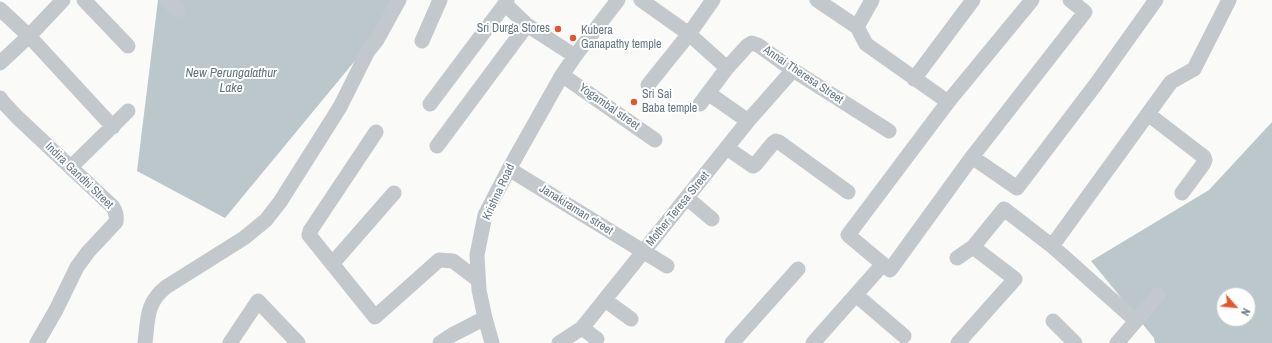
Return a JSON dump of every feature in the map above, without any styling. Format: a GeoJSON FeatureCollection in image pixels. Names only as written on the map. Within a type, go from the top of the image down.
{"type":"FeatureCollection","features":[{"type":"Feature","properties":{"kind":"street"},"geometry":{"type":"LineString","coordinates":[[0,64],[63,0]]}},
{"type":"Feature","properties":{"kind":"street"},"geometry":{"type":"LineString","coordinates":[[84,0],[128,46]]}},
{"type":"Feature","properties":{"kind":"street"},"geometry":{"type":"LineString","coordinates":[[167,0],[178,10]]}},
{"type":"Feature","properties":{"kind":"street"},"geometry":{"type":"LineString","coordinates":[[145,343],[149,312],[158,293],[244,238],[266,220],[280,202],[340,106],[368,52],[377,40],[399,0]]}},
{"type":"Feature","properties":{"kind":"street"},"geometry":{"type":"LineString","coordinates":[[422,41],[440,0]]}},
{"type":"Feature","properties":{"kind":"street","name":"Krishna Road"},"geometry":{"type":"LineString","coordinates":[[492,343],[485,318],[478,280],[477,255],[485,215],[562,75],[618,0]]}},
{"type":"Feature","properties":{"kind":"street"},"geometry":{"type":"LineString","coordinates":[[641,0],[689,34],[727,68]]}},
{"type":"Feature","properties":{"kind":"street"},"geometry":{"type":"LineString","coordinates":[[648,85],[689,34],[713,0]]}},
{"type":"Feature","properties":{"kind":"street"},"geometry":{"type":"LineString","coordinates":[[817,0],[857,27],[866,44],[948,102]]}},
{"type":"Feature","properties":{"kind":"street"},"geometry":{"type":"LineString","coordinates":[[857,27],[872,0]]}},
{"type":"Feature","properties":{"kind":"street"},"geometry":{"type":"LineString","coordinates":[[914,79],[973,0]]}},
{"type":"Feature","properties":{"kind":"street"},"geometry":{"type":"LineString","coordinates":[[1032,0],[948,102],[848,235],[890,270],[972,157],[1086,12],[1074,1]]}},
{"type":"Feature","properties":{"kind":"street"},"geometry":{"type":"LineString","coordinates":[[972,157],[1017,188],[1096,84],[1156,0]]}},
{"type":"Feature","properties":{"kind":"street"},"geometry":{"type":"LineString","coordinates":[[1052,246],[1171,82],[1194,69],[1228,0]]}},
{"type":"Feature","properties":{"kind":"street"},"geometry":{"type":"LineString","coordinates":[[430,104],[506,2],[527,25],[575,56]]}},
{"type":"Feature","properties":{"kind":"street"},"geometry":{"type":"LineString","coordinates":[[0,9],[28,36],[113,127]]}},
{"type":"Feature","properties":{"kind":"street"},"geometry":{"type":"LineString","coordinates":[[437,146],[527,25]]}},
{"type":"Feature","properties":{"kind":"street","name":"Annai Theresa Street"},"geometry":{"type":"LineString","coordinates":[[748,121],[704,98],[727,68],[747,46],[752,43],[758,45],[792,70],[889,131]]}},
{"type":"Feature","properties":{"kind":"street","name":"Mother Teresa Street"},"geometry":{"type":"LineString","coordinates":[[559,343],[582,328],[726,148],[792,70]]}},
{"type":"Feature","properties":{"kind":"street","name":"Yogambal street"},"geometry":{"type":"LineString","coordinates":[[562,75],[655,140]]}},
{"type":"Feature","properties":{"kind":"street","name":"Indira Gandhi Street"},"geometry":{"type":"LineString","coordinates":[[0,98],[17,117],[113,207],[116,211],[117,217],[116,222],[88,252],[77,267],[56,310],[37,343]]}},
{"type":"Feature","properties":{"kind":"street"},"geometry":{"type":"LineString","coordinates":[[71,167],[128,111]]}},
{"type":"Feature","properties":{"kind":"street"},"geometry":{"type":"LineString","coordinates":[[1148,114],[1204,156],[1204,164],[1182,193]]}},
{"type":"Feature","properties":{"kind":"street"},"geometry":{"type":"LineString","coordinates":[[376,132],[310,230],[309,235],[311,238],[375,317],[439,260],[453,261],[478,280]]}},
{"type":"Feature","properties":{"kind":"street"},"geometry":{"type":"LineString","coordinates":[[726,148],[753,166],[773,143],[776,141],[779,142],[848,192]]}},
{"type":"Feature","properties":{"kind":"street","name":"Janakiraman street"},"geometry":{"type":"LineString","coordinates":[[509,169],[667,266]]}},
{"type":"Feature","properties":{"kind":"street"},"geometry":{"type":"LineString","coordinates":[[332,264],[394,194]]}},
{"type":"Feature","properties":{"kind":"street"},"geometry":{"type":"LineString","coordinates":[[687,198],[712,219]]}},
{"type":"Feature","properties":{"kind":"street"},"geometry":{"type":"LineString","coordinates":[[957,258],[973,247],[1004,209],[1052,246],[1136,321]]}},
{"type":"Feature","properties":{"kind":"street"},"geometry":{"type":"LineString","coordinates":[[958,343],[1015,279],[973,247]]}},
{"type":"Feature","properties":{"kind":"street"},"geometry":{"type":"LineString","coordinates":[[813,343],[883,264]]}},
{"type":"Feature","properties":{"kind":"street"},"geometry":{"type":"LineString","coordinates":[[732,343],[798,269]]}},
{"type":"Feature","properties":{"kind":"street"},"geometry":{"type":"LineString","coordinates":[[856,295],[904,336]]}},
{"type":"Feature","properties":{"kind":"street"},"geometry":{"type":"LineString","coordinates":[[1117,343],[1158,295]]}},
{"type":"Feature","properties":{"kind":"street"},"geometry":{"type":"LineString","coordinates":[[605,300],[631,320]]}},
{"type":"Feature","properties":{"kind":"street"},"geometry":{"type":"LineString","coordinates":[[235,341],[258,301],[298,343]]}},
{"type":"Feature","properties":{"kind":"street"},"geometry":{"type":"LineString","coordinates":[[440,343],[485,318]]}},
{"type":"Feature","properties":{"kind":"street"},"geometry":{"type":"LineString","coordinates":[[1053,321],[1075,343]]}},
{"type":"Feature","properties":{"kind":"street"},"geometry":{"type":"LineString","coordinates":[[582,328],[597,339]]}},
{"type":"Feature","properties":{"kind":"water","name":"New Perungalathur Lake"},"geometry":{"type":"Polygon","coordinates":[[[158,0],[398,0],[387,22],[225,218],[137,171],[158,0]]]}},
{"type":"Feature","properties":{"kind":"water"},"geometry":{"type":"Polygon","coordinates":[[[1272,122],[1272,343],[1155,343],[1154,338],[1091,261],[1209,190],[1272,122]]]}},
{"type":"Feature","properties":{"kind":"place","name":"Sri Durga Stores"},"geometry":{"type":"Point","coordinates":[558,29]}},
{"type":"Feature","properties":{"kind":"place","name":"Kubera Ganapathy temple"},"geometry":{"type":"Point","coordinates":[573,38]}},
{"type":"Feature","properties":{"kind":"place","name":"Sri Sai Baba temple"},"geometry":{"type":"Point","coordinates":[634,102]}}]}
